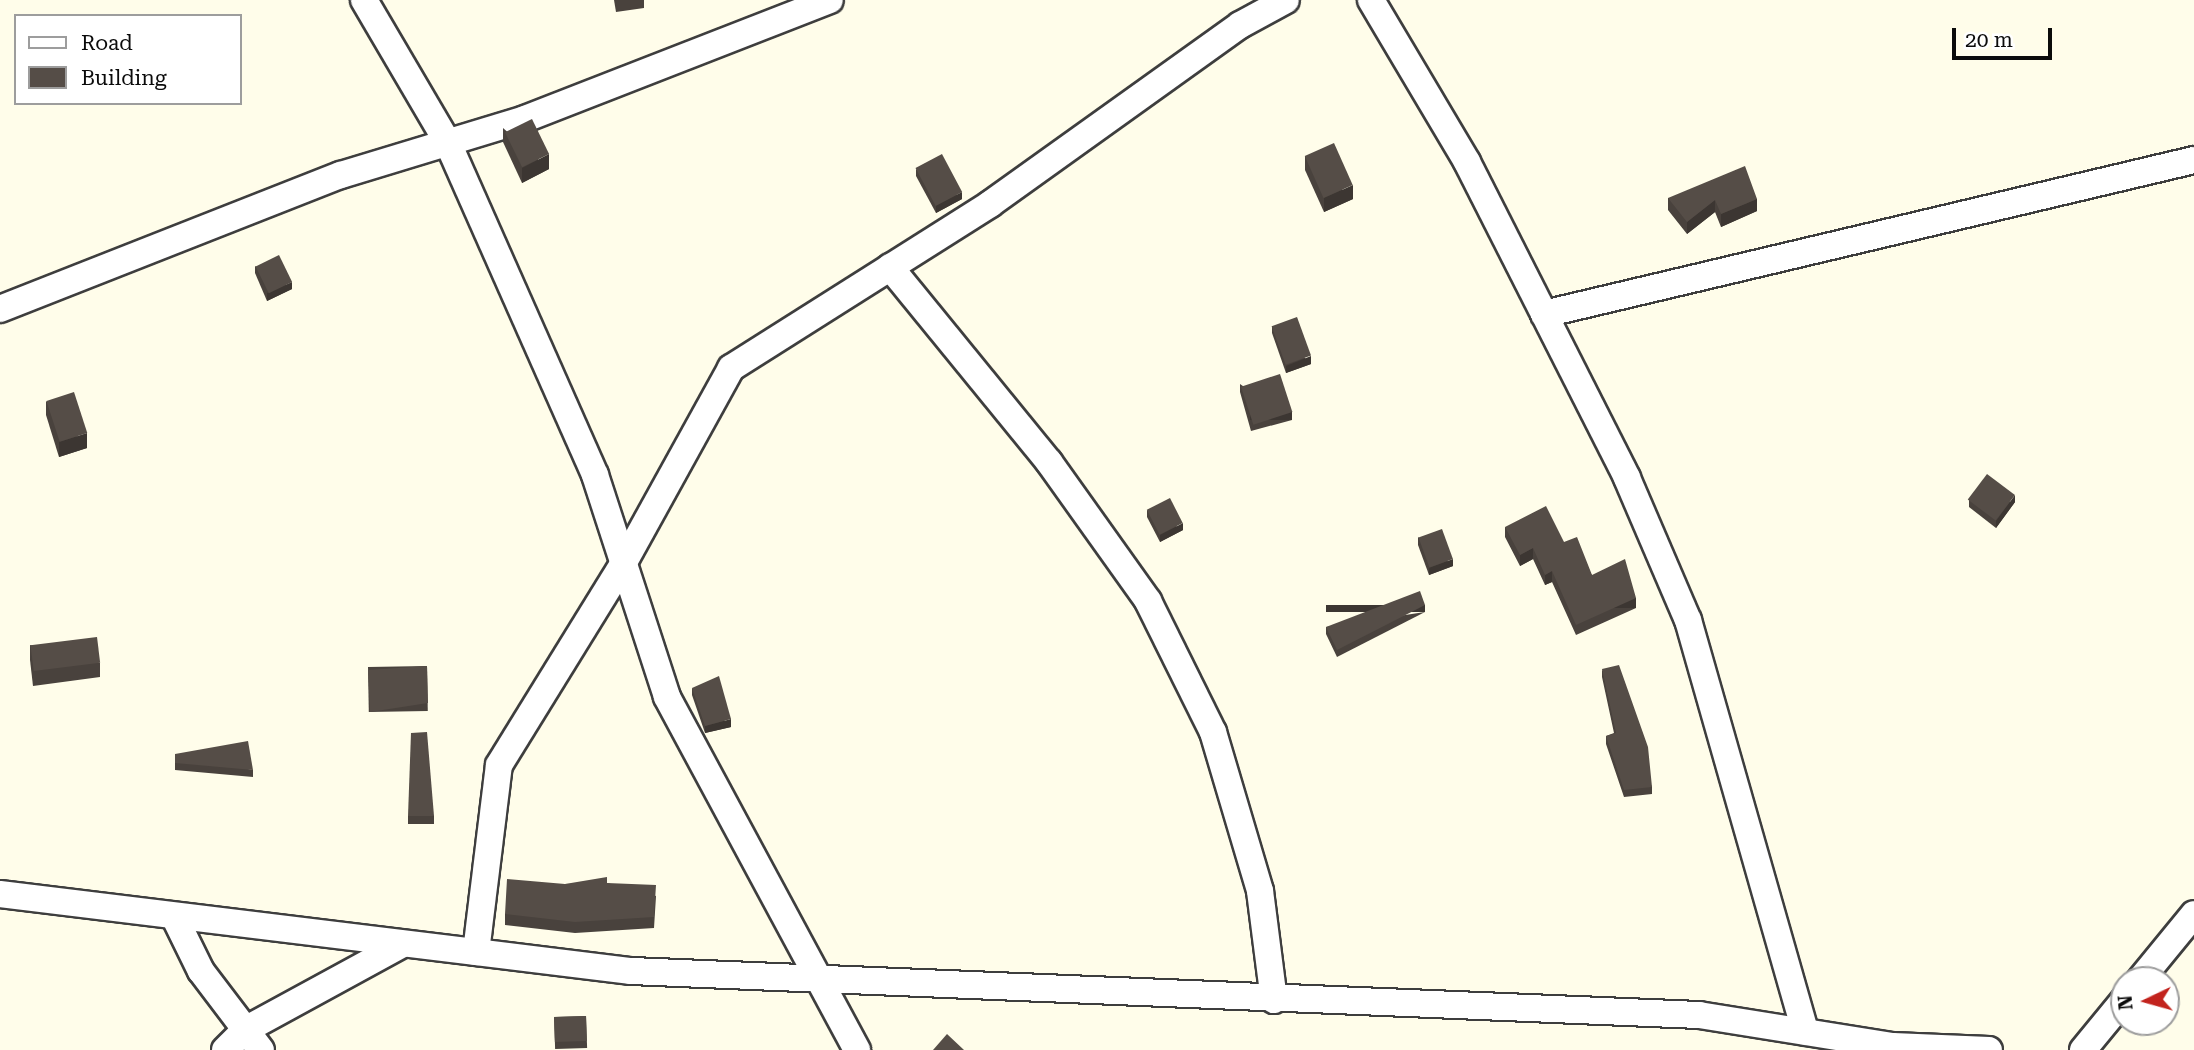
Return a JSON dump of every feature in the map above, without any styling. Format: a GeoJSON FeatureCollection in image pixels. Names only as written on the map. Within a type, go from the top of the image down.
{"type":"FeatureCollection","features":[{"type":"Feature","properties":{"kind":"street"},"geometry":{"type":"LineString","coordinates":[[364,0],[448,143],[595,475],[667,697],[822,980],[857,1050]]}},
{"type":"Feature","properties":{"kind":"street"},"geometry":{"type":"LineString","coordinates":[[0,309],[341,175],[525,119],[830,0]]}},
{"type":"Feature","properties":{"kind":"street"},"geometry":{"type":"LineString","coordinates":[[476,952],[499,765],[623,564],[731,368],[890,268],[1240,25],[1286,0]]}},
{"type":"Feature","properties":{"kind":"street"},"geometry":{"type":"LineString","coordinates":[[1371,0],[1467,162],[1627,478],[1688,620],[1805,1032]]}},
{"type":"Feature","properties":{"kind":"street"},"geometry":{"type":"LineString","coordinates":[[1544,314],[2194,160]]}},
{"type":"Feature","properties":{"kind":"street"},"geometry":{"type":"LineString","coordinates":[[890,268],[1049,461],[1148,601],[1213,732],[1260,891],[1275,1000]]}},
{"type":"Feature","properties":{"kind":"street"},"geometry":{"type":"LineString","coordinates":[[0,894],[631,971],[1275,1000],[1699,1015],[1893,1046],[1989,1050]]}},
{"type":"Feature","properties":{"kind":"street"},"geometry":{"type":"LineString","coordinates":[[2151,966],[2194,914]]}},
{"type":"Feature","properties":{"kind":"street"},"geometry":{"type":"LineString","coordinates":[[174,916],[201,971],[253,1040]]}},
{"type":"Feature","properties":{"kind":"street"},"geometry":{"type":"LineString","coordinates":[[225,1050],[253,1040],[403,944]]}},
{"type":"Feature","properties":{"kind":"street"},"geometry":{"type":"LineString","coordinates":[[2083,1050],[2110,1017]]}},
{"type":"Feature","properties":{"kind":"building"},"geometry":{"type":"Polygon","coordinates":[[[532,119],[549,154],[522,167],[505,132],[532,119]]]}},
{"type":"Feature","properties":{"kind":"building"},"geometry":{"type":"Polygon","coordinates":[[[1334,143],[1353,185],[1323,198],[1305,156],[1334,143]]]}},
{"type":"Feature","properties":{"kind":"building"},"geometry":{"type":"Polygon","coordinates":[[[942,154],[962,192],[936,206],[916,168],[942,154]]]}},
{"type":"Feature","properties":{"kind":"building"},"geometry":{"type":"Polygon","coordinates":[[[1745,166],[1757,199],[1721,214],[1715,200],[1687,222],[1668,198],[1745,166]]]}},
{"type":"Feature","properties":{"kind":"building"},"geometry":{"type":"Polygon","coordinates":[[[279,255],[292,282],[269,293],[256,266],[279,255]]]}},
{"type":"Feature","properties":{"kind":"building"},"geometry":{"type":"Polygon","coordinates":[[[1297,317],[1311,356],[1286,365],[1272,326],[1297,317]]]}},
{"type":"Feature","properties":{"kind":"building"},"geometry":{"type":"Polygon","coordinates":[[[1280,374],[1292,412],[1253,425],[1241,387],[1280,374]]]}},
{"type":"Feature","properties":{"kind":"building"},"geometry":{"type":"Polygon","coordinates":[[[74,392],[87,433],[60,442],[46,401],[74,392]]]}},
{"type":"Feature","properties":{"kind":"building"},"geometry":{"type":"Polygon","coordinates":[[[1987,474],[2015,495],[1996,521],[1968,500],[1987,474]]]}},
{"type":"Feature","properties":{"kind":"building"},"geometry":{"type":"Polygon","coordinates":[[[1170,498],[1183,523],[1160,535],[1147,510],[1170,498]]]}},
{"type":"Feature","properties":{"kind":"building"},"geometry":{"type":"Polygon","coordinates":[[[1546,506],[1564,542],[1577,537],[1592,575],[1625,559],[1636,598],[1576,625],[1552,571],[1545,575],[1533,548],[1520,555],[1505,527],[1546,506]]]}},
{"type":"Feature","properties":{"kind":"building"},"geometry":{"type":"Polygon","coordinates":[[[1442,529],[1453,559],[1429,568],[1419,538],[1442,529]]]}},
{"type":"Feature","properties":{"kind":"building"},"geometry":{"type":"Polygon","coordinates":[[[1420,591],[1425,605],[1337,650],[1326,627],[1420,591]]]}},
{"type":"Feature","properties":{"kind":"building"},"geometry":{"type":"Polygon","coordinates":[[[97,637],[100,663],[34,671],[30,645],[97,637]]]}},
{"type":"Feature","properties":{"kind":"building"},"geometry":{"type":"Polygon","coordinates":[[[1619,665],[1648,747],[1652,787],[1624,790],[1606,736],[1616,733],[1602,669],[1619,665]]]}},
{"type":"Feature","properties":{"kind":"building"},"geometry":{"type":"Polygon","coordinates":[[[427,666],[428,703],[370,712],[368,670],[427,666]]]}},
{"type":"Feature","properties":{"kind":"building"},"geometry":{"type":"Polygon","coordinates":[[[719,676],[731,719],[705,726],[692,688],[719,676]]]}},
{"type":"Feature","properties":{"kind":"building"},"geometry":{"type":"Polygon","coordinates":[[[427,732],[434,816],[408,816],[411,733],[427,732]]]}},
{"type":"Feature","properties":{"kind":"building"},"geometry":{"type":"Polygon","coordinates":[[[248,741],[253,770],[175,763],[175,754],[248,741]]]}},
{"type":"Feature","properties":{"kind":"building"},"geometry":{"type":"Polygon","coordinates":[[[607,877],[607,883],[656,885],[654,917],[575,922],[505,914],[507,879],[565,884],[607,877]]]}},
{"type":"Feature","properties":{"kind":"building"},"geometry":{"type":"Polygon","coordinates":[[[586,1016],[587,1041],[555,1042],[554,1017],[586,1016]]]}},
{"type":"Feature","properties":{"kind":"building"},"geometry":{"type":"Polygon","coordinates":[[[947,1034],[964,1050],[933,1050],[947,1034]]]}}]}
